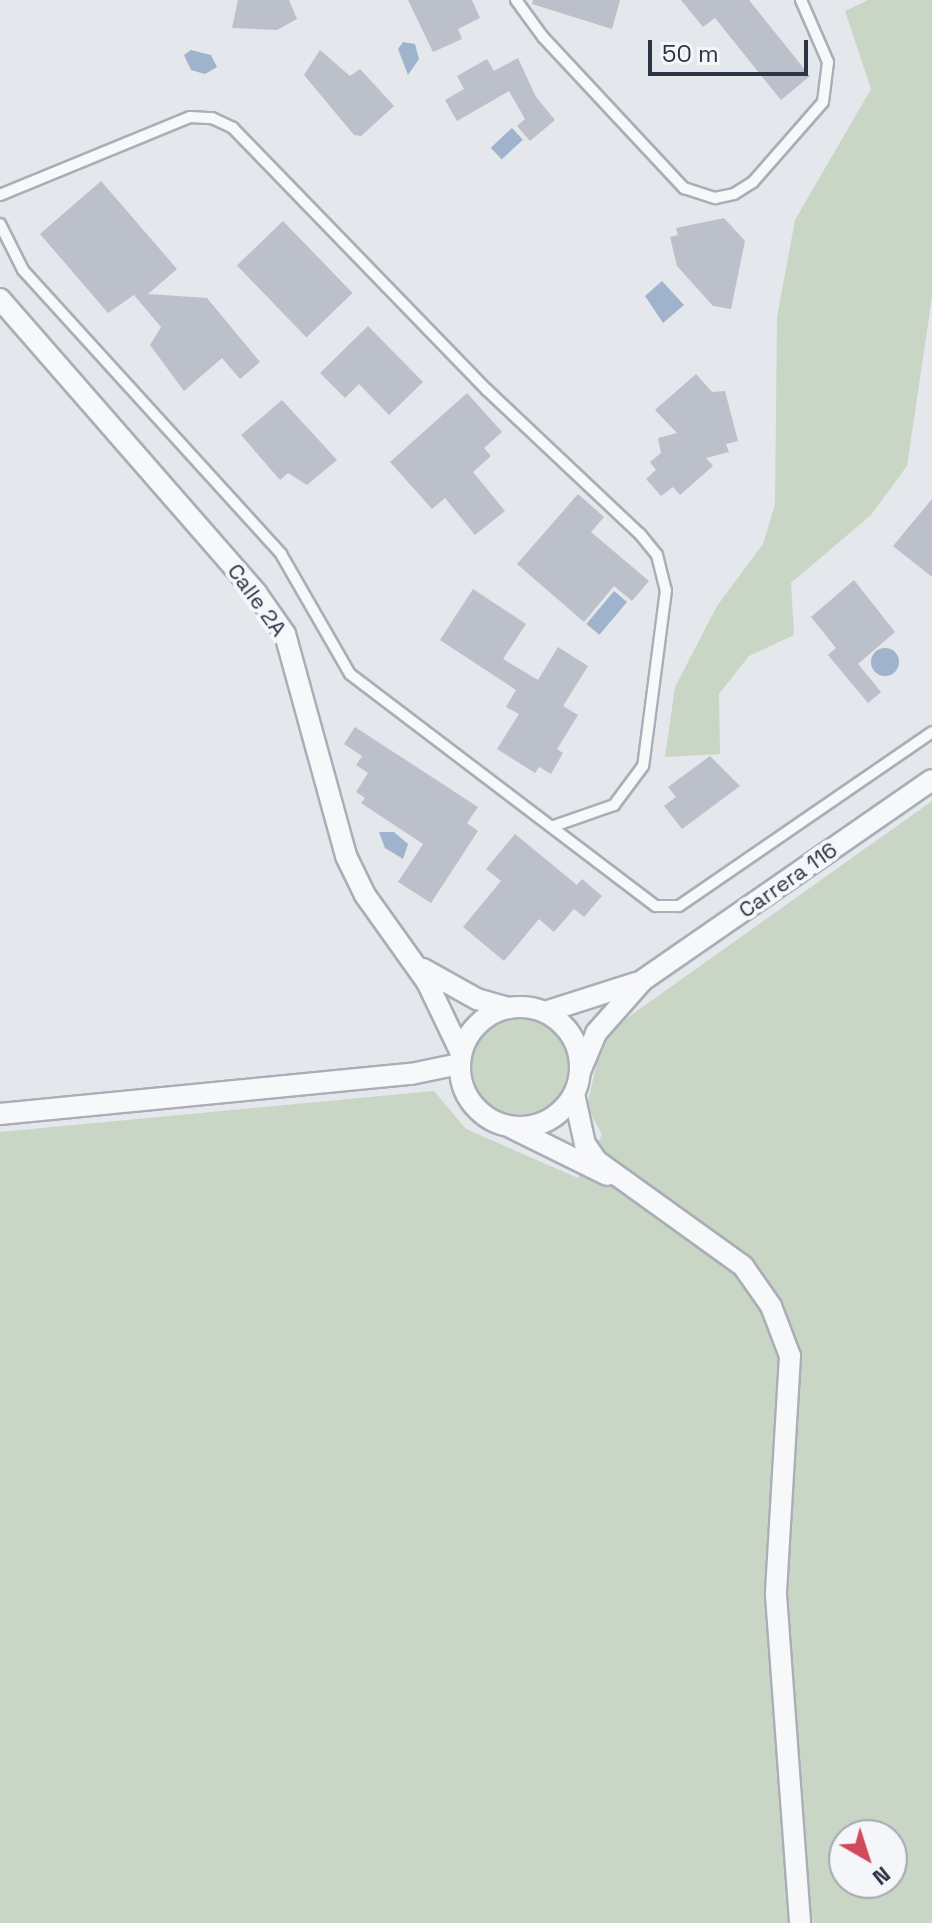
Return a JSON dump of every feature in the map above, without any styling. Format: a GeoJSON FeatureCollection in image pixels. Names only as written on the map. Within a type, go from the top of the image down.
{"type":"FeatureCollection","features":[{"type":"Feature","properties":{"kind":"street","name":"Calle 2A"},"geometry":{"type":"LineString","coordinates":[[0,299],[247,582],[285,634],[346,856],[365,895],[412,959],[460,1059]]}},
{"type":"Feature","properties":{"kind":"street","name":"Carrera 116"},"geometry":{"type":"LineString","coordinates":[[581,1069],[596,1033],[643,980],[932,780]]}},
{"type":"Feature","properties":{"kind":"street","name":"Calle 2A"},"geometry":{"type":"LineString","coordinates":[[412,959],[436,979],[509,1008]]}},
{"type":"Feature","properties":{"kind":"street","name":"Carrera 116"},"geometry":{"type":"LineString","coordinates":[[545,1012],[643,980]]}},
{"type":"Feature","properties":{"kind":"street"},"geometry":{"type":"LineString","coordinates":[[618,1179],[585,1144],[574,1094],[581,1069],[571,1035],[545,1012],[509,1008],[478,1023],[460,1059],[462,1087],[481,1114],[618,1179],[743,1266],[771,1306],[790,1356],[776,1595],[800,1923]]}},
{"type":"Feature","properties":{"kind":"street"},"geometry":{"type":"LineString","coordinates":[[0,1114],[411,1074],[460,1059]]}},
{"type":"Feature","properties":{"kind":"street"},"geometry":{"type":"LineString","coordinates":[[411,1074],[462,1087]]}},
{"type":"Feature","properties":{"kind":"street"},"geometry":{"type":"LineString","coordinates":[[512,1128],[542,1124],[574,1094]]}},
{"type":"Feature","properties":{"kind":"lane"},"geometry":{"type":"LineString","coordinates":[[516,0],[543,37],[684,188],[715,198],[734,194],[753,182],[823,102],[828,62],[801,0]]}},
{"type":"Feature","properties":{"kind":"lane"},"geometry":{"type":"LineString","coordinates":[[0,195],[190,117],[212,118],[233,128],[487,390],[640,534],[657,555],[666,590],[643,766],[614,805],[554,826]]}},
{"type":"Feature","properties":{"kind":"lane"},"geometry":{"type":"LineString","coordinates":[[0,224],[23,270],[281,554],[350,674],[656,906],[679,906],[932,732]]}},
{"type":"Feature","properties":{"kind":"green space"},"geometry":{"type":"Polygon","coordinates":[[[868,0],[932,0],[932,297],[907,466],[871,515],[791,583],[794,635],[749,656],[719,694],[720,754],[665,757],[675,687],[717,606],[763,544],[775,504],[777,317],[795,220],[871,89],[845,11],[868,0]]]}},
{"type":"Feature","properties":{"kind":"green space"},"geometry":{"type":"Polygon","coordinates":[[[932,801],[932,1923],[0,1923],[0,1132],[434,1091],[466,1129],[578,1178],[602,1135],[587,1106],[596,1066],[613,1028],[932,801]]]}},
{"type":"Feature","properties":{"kind":"green space"},"geometry":{"type":"Polygon","coordinates":[[[520,1007],[543,1011],[563,1024],[576,1044],[580,1067],[576,1090],[563,1110],[543,1123],[520,1127],[497,1123],[477,1110],[464,1090],[460,1067],[464,1044],[477,1024],[497,1011],[520,1007]]]}},
{"type":"Feature","properties":{"kind":"water"},"geometry":{"type":"Polygon","coordinates":[[[403,42],[415,44],[419,59],[408,75],[398,49],[403,42]]]}},
{"type":"Feature","properties":{"kind":"water"},"geometry":{"type":"Polygon","coordinates":[[[191,50],[211,55],[217,67],[205,74],[191,70],[184,55],[191,50]]]}},
{"type":"Feature","properties":{"kind":"water"},"geometry":{"type":"Polygon","coordinates":[[[512,128],[523,140],[502,159],[491,148],[512,128]]]}},
{"type":"Feature","properties":{"kind":"water"},"geometry":{"type":"Polygon","coordinates":[[[662,281],[684,305],[663,323],[645,296],[662,281]]]}},
{"type":"Feature","properties":{"kind":"water"},"geometry":{"type":"Polygon","coordinates":[[[614,591],[627,602],[599,635],[586,624],[614,591]]]}},
{"type":"Feature","properties":{"kind":"water"},"geometry":{"type":"Polygon","coordinates":[[[885,648],[895,652],[899,662],[895,672],[885,676],[875,672],[871,662],[875,652],[885,648]]]}},
{"type":"Feature","properties":{"kind":"water"},"geometry":{"type":"Polygon","coordinates":[[[379,832],[394,832],[408,844],[403,859],[385,848],[379,832]]]}},
{"type":"Feature","properties":{"kind":"building"},"geometry":{"type":"Polygon","coordinates":[[[238,0],[289,0],[297,19],[277,30],[232,28],[238,0]]]}},
{"type":"Feature","properties":{"kind":"building"},"geometry":{"type":"Polygon","coordinates":[[[408,0],[472,0],[480,18],[458,29],[462,39],[433,52],[408,0]]]}},
{"type":"Feature","properties":{"kind":"building"},"geometry":{"type":"Polygon","coordinates":[[[533,0],[620,0],[612,29],[532,4],[533,0]]]}},
{"type":"Feature","properties":{"kind":"building"},"geometry":{"type":"Polygon","coordinates":[[[681,0],[749,0],[810,76],[781,100],[715,18],[703,27],[681,0]]]}},
{"type":"Feature","properties":{"kind":"building"},"geometry":{"type":"Polygon","coordinates":[[[320,50],[350,76],[360,69],[394,106],[361,136],[354,135],[304,75],[320,50]]]}},
{"type":"Feature","properties":{"kind":"building"},"geometry":{"type":"Polygon","coordinates":[[[518,58],[536,97],[555,120],[530,141],[517,126],[525,119],[509,91],[457,121],[445,100],[464,89],[457,76],[487,59],[494,71],[518,58]]]}},
{"type":"Feature","properties":{"kind":"building"},"geometry":{"type":"Polygon","coordinates":[[[101,181],[177,269],[148,294],[207,298],[260,362],[240,379],[222,358],[184,391],[150,345],[161,327],[134,295],[108,313],[40,234],[101,181]]]}},
{"type":"Feature","properties":{"kind":"building"},"geometry":{"type":"Polygon","coordinates":[[[724,218],[745,241],[731,309],[713,306],[677,266],[670,237],[678,235],[676,228],[724,218]]]}},
{"type":"Feature","properties":{"kind":"building"},"geometry":{"type":"Polygon","coordinates":[[[283,221],[352,293],[306,337],[237,265],[283,221]]]}},
{"type":"Feature","properties":{"kind":"building"},"geometry":{"type":"Polygon","coordinates":[[[368,326],[423,382],[389,415],[359,384],[345,398],[320,373],[368,326]]]}},
{"type":"Feature","properties":{"kind":"building"},"geometry":{"type":"Polygon","coordinates":[[[696,374],[712,392],[725,391],[738,441],[726,444],[729,452],[706,458],[713,466],[680,495],[673,487],[661,496],[646,479],[656,470],[650,462],[661,453],[658,438],[677,433],[655,410],[696,374]]]}},
{"type":"Feature","properties":{"kind":"building"},"geometry":{"type":"Polygon","coordinates":[[[467,393],[502,432],[484,448],[491,456],[473,472],[505,511],[475,535],[445,498],[432,509],[390,462],[467,393]]]}},
{"type":"Feature","properties":{"kind":"building"},"geometry":{"type":"Polygon","coordinates":[[[282,400],[337,460],[307,485],[288,473],[280,480],[241,435],[282,400]]]}},
{"type":"Feature","properties":{"kind":"building"},"geometry":{"type":"Polygon","coordinates":[[[578,494],[604,517],[591,532],[649,581],[632,601],[614,586],[584,622],[517,564],[578,494]]]}},
{"type":"Feature","properties":{"kind":"building"},"geometry":{"type":"Polygon","coordinates":[[[932,499],[932,577],[893,546],[932,499]]]}},
{"type":"Feature","properties":{"kind":"building"},"geometry":{"type":"Polygon","coordinates":[[[854,580],[895,632],[858,664],[881,692],[868,703],[828,655],[836,648],[811,617],[854,580]]]}},
{"type":"Feature","properties":{"kind":"building"},"geometry":{"type":"Polygon","coordinates":[[[473,589],[526,624],[503,659],[538,680],[558,647],[588,666],[563,706],[578,715],[557,749],[563,753],[551,774],[539,767],[535,773],[497,749],[519,714],[506,707],[516,690],[440,640],[473,589]]]}},
{"type":"Feature","properties":{"kind":"building"},"geometry":{"type":"Polygon","coordinates":[[[355,727],[478,807],[467,823],[478,831],[431,903],[398,882],[423,844],[361,803],[365,798],[356,792],[368,773],[356,765],[362,756],[344,744],[355,727]]]}},
{"type":"Feature","properties":{"kind":"building"},"geometry":{"type":"Polygon","coordinates":[[[710,756],[740,786],[682,829],[664,806],[676,797],[668,787],[710,756]]]}},
{"type":"Feature","properties":{"kind":"building"},"geometry":{"type":"Polygon","coordinates":[[[515,834],[577,885],[582,879],[602,896],[584,917],[574,909],[554,932],[539,919],[504,961],[463,927],[501,881],[486,869],[515,834]]]}}]}
